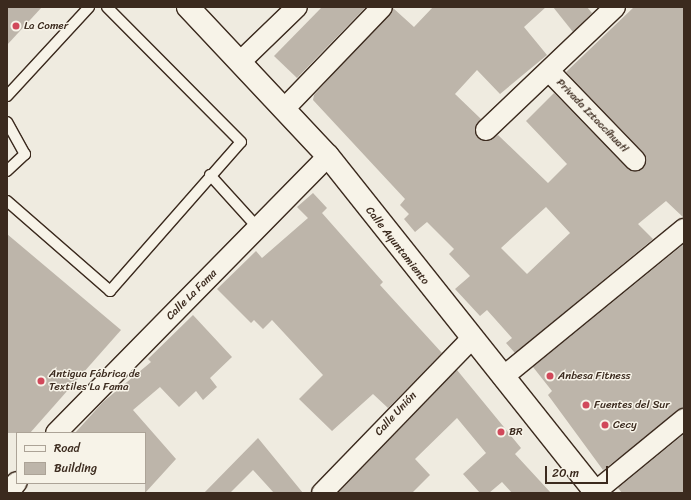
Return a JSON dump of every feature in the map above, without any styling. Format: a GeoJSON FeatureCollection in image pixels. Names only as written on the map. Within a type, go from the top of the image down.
{"type":"FeatureCollection","features":[{"type":"Feature","properties":{"kind":"street","name":"Calle Ayuntamiento"},"geometry":{"type":"LineString","coordinates":[[188,7],[328,156],[595,493]]}},
{"type":"Feature","properties":{"kind":"street"},"geometry":{"type":"LineString","coordinates":[[240,62],[296,7]]}},
{"type":"Feature","properties":{"kind":"street"},"geometry":{"type":"LineString","coordinates":[[284,109],[382,7]]}},
{"type":"Feature","properties":{"kind":"street","name":"Privada Iztaccíhuatl"},"geometry":{"type":"LineString","coordinates":[[486,130],[615,7]]}},
{"type":"Feature","properties":{"kind":"street","name":"Privada Iztaccíhuatl"},"geometry":{"type":"LineString","coordinates":[[549,71],[635,160]]}},
{"type":"Feature","properties":{"kind":"street","name":"Calle La Fama"},"geometry":{"type":"LineString","coordinates":[[57,432],[259,229],[328,156]]}},
{"type":"Feature","properties":{"kind":"street"},"geometry":{"type":"LineString","coordinates":[[503,377],[684,229]]}},
{"type":"Feature","properties":{"kind":"street","name":"Calle Unión"},"geometry":{"type":"LineString","coordinates":[[322,493],[472,338]]}},
{"type":"Feature","properties":{"kind":"street"},"geometry":{"type":"LineString","coordinates":[[595,493],[684,419]]}},
{"type":"Feature","properties":{"kind":"street"},"geometry":{"type":"LineString","coordinates":[[8,493],[16,483]]}},
{"type":"Feature","properties":{"kind":"lane"},"geometry":{"type":"LineString","coordinates":[[7,96],[89,7]]}},
{"type":"Feature","properties":{"kind":"lane"},"geometry":{"type":"LineString","coordinates":[[7,201],[110,291],[141,253],[241,142],[107,7]]}},
{"type":"Feature","properties":{"kind":"lane"},"geometry":{"type":"LineString","coordinates":[[7,122],[25,154],[7,171]]}},
{"type":"Feature","properties":{"kind":"lane"},"geometry":{"type":"LineString","coordinates":[[210,175],[259,229]]}},
{"type":"Feature","properties":{"kind":"building","name":"La Comer"},"geometry":{"type":"Polygon","coordinates":[[[7,7],[42,7],[7,45],[7,7]]]}},
{"type":"Feature","properties":{"kind":"building"},"geometry":{"type":"Polygon","coordinates":[[[322,7],[366,7],[297,78],[274,56],[322,7]]]}},
{"type":"Feature","properties":{"kind":"building"},"geometry":{"type":"Polygon","coordinates":[[[433,7],[546,7],[524,27],[547,55],[500,94],[477,70],[455,94],[481,119],[475,127],[478,138],[488,141],[498,135],[548,183],[567,164],[526,121],[554,93],[627,168],[637,171],[643,168],[646,158],[643,152],[566,72],[634,7],[684,7],[684,218],[666,201],[638,224],[653,239],[515,353],[506,343],[512,338],[487,310],[480,316],[455,289],[470,276],[449,254],[454,249],[427,222],[415,232],[404,219],[409,214],[400,205],[405,199],[313,100],[314,95],[393,8],[414,27],[433,7]],[[546,207],[501,248],[527,274],[570,233],[546,207]]]}},
{"type":"Feature","properties":{"kind":"building"},"geometry":{"type":"Polygon","coordinates":[[[553,7],[587,7],[592,13],[573,32],[553,7]]]}},
{"type":"Feature","properties":{"kind":"building"},"geometry":{"type":"Polygon","coordinates":[[[313,193],[327,208],[322,213],[383,282],[380,285],[442,353],[388,408],[373,394],[332,431],[299,399],[323,375],[272,320],[263,329],[254,320],[251,323],[217,289],[256,251],[262,258],[308,218],[297,207],[313,193]]]}},
{"type":"Feature","properties":{"kind":"building","name":"Antigua Fábrica de Textiles La Fama"},"geometry":{"type":"Polygon","coordinates":[[[7,234],[121,330],[31,432],[7,433],[7,234]]]}},
{"type":"Feature","properties":{"kind":"building"},"geometry":{"type":"Polygon","coordinates":[[[684,244],[684,408],[603,470],[548,395],[552,391],[533,367],[684,244]]]}},
{"type":"Feature","properties":{"kind":"building"},"geometry":{"type":"Polygon","coordinates":[[[193,315],[232,357],[210,378],[217,387],[203,400],[196,391],[179,407],[160,387],[133,410],[176,459],[145,493],[146,432],[76,432],[103,402],[151,362],[148,359],[193,315]]]}},
{"type":"Feature","properties":{"kind":"building"},"geometry":{"type":"Polygon","coordinates":[[[457,370],[521,448],[515,454],[551,493],[512,493],[502,482],[489,493],[480,493],[463,474],[486,453],[457,418],[415,459],[430,475],[412,493],[338,493],[457,370]]]}},
{"type":"Feature","properties":{"kind":"building"},"geometry":{"type":"Polygon","coordinates":[[[684,434],[684,493],[622,493],[618,488],[684,434]]]}},
{"type":"Feature","properties":{"kind":"building"},"geometry":{"type":"Polygon","coordinates":[[[258,438],[303,493],[274,493],[253,470],[230,493],[204,493],[258,438]]]}},
{"type":"Feature","properties":{"kind":"place","name":"La Comer"},"geometry":{"type":"Point","coordinates":[16,26]}},
{"type":"Feature","properties":{"kind":"place","name":"Anbesa Fitness"},"geometry":{"type":"Point","coordinates":[550,376]}},
{"type":"Feature","properties":{"kind":"place","name":"Antigua Fábrica de Textiles La Fama"},"geometry":{"type":"Point","coordinates":[41,381]}},
{"type":"Feature","properties":{"kind":"place","name":"Fuentes del Sur"},"geometry":{"type":"Point","coordinates":[586,405]}},
{"type":"Feature","properties":{"kind":"place","name":"Cecy"},"geometry":{"type":"Point","coordinates":[605,425]}},
{"type":"Feature","properties":{"kind":"place","name":"BR"},"geometry":{"type":"Point","coordinates":[501,432]}}]}
